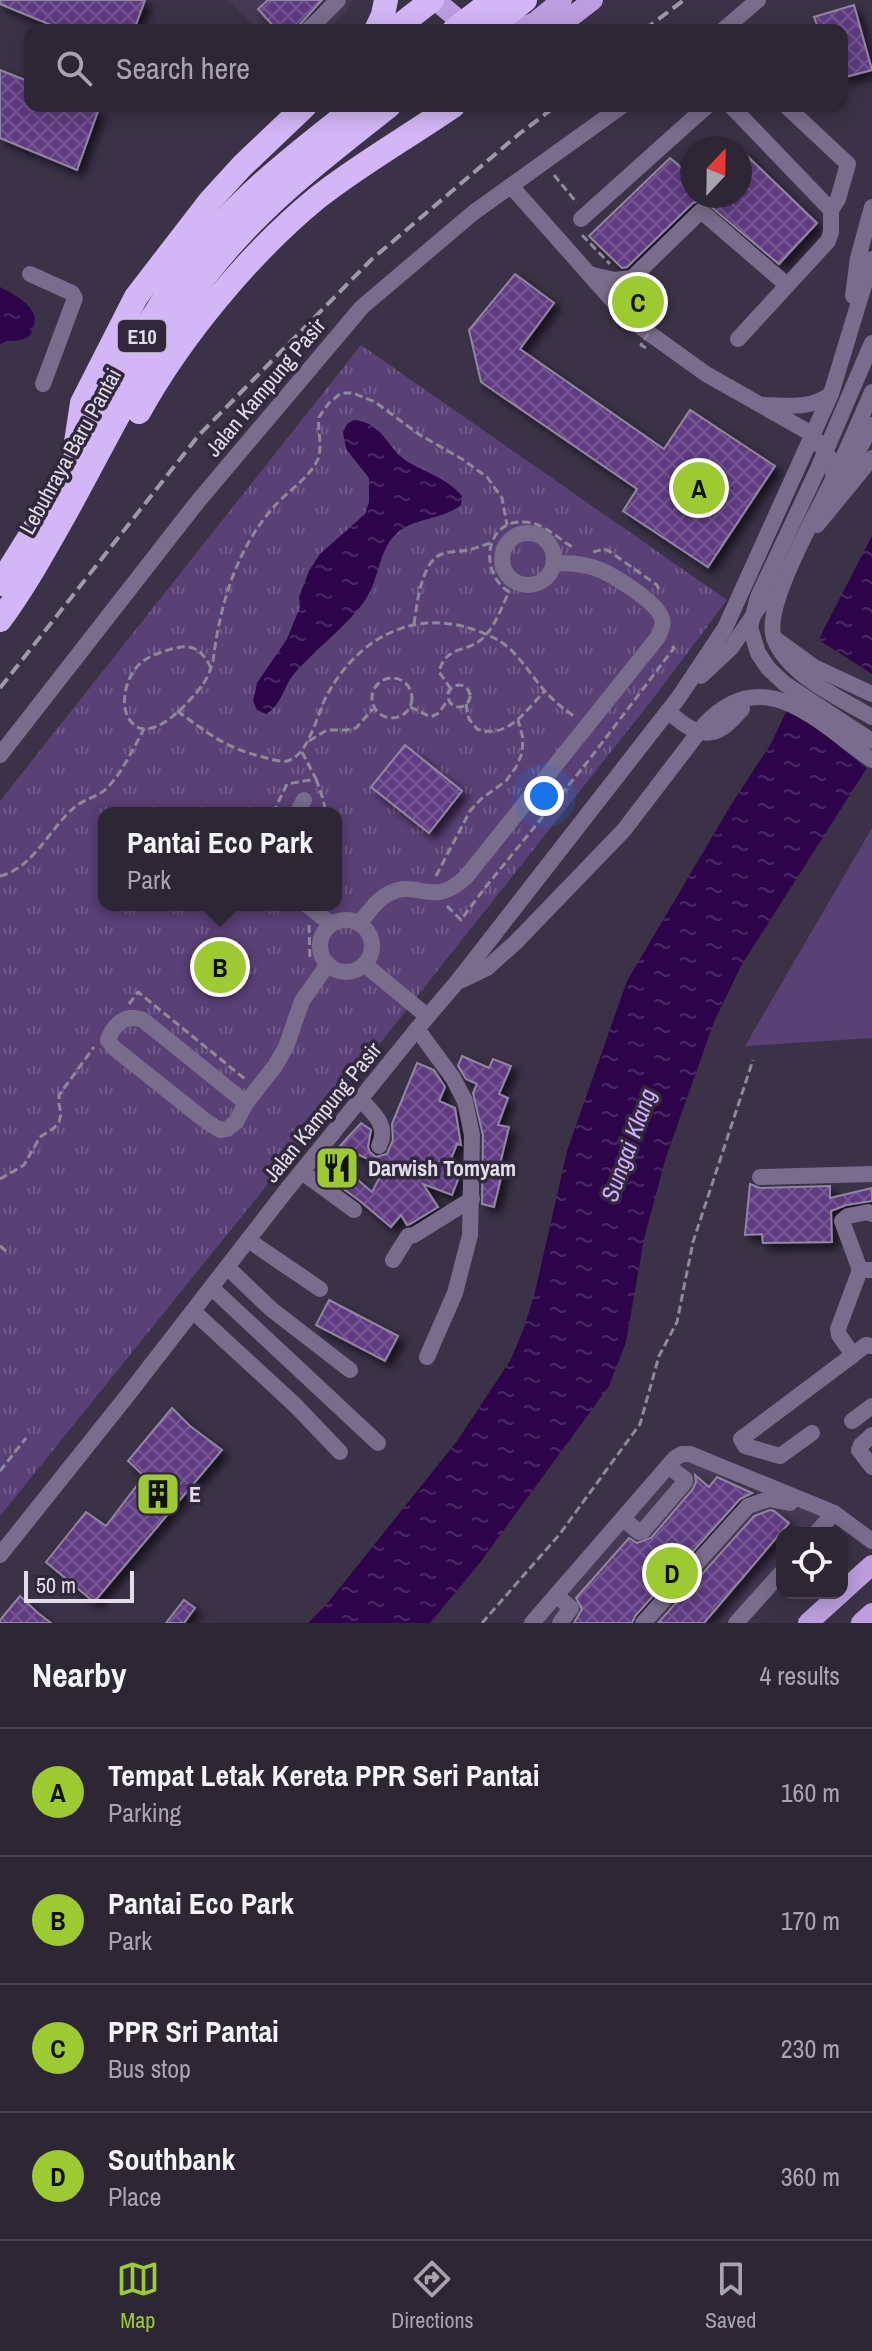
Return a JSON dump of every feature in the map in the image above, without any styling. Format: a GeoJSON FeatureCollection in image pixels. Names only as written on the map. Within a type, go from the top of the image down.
{"type":"FeatureCollection","features":[{"type":"Feature","properties":{"kind":"highway"},"geometry":{"type":"LineString","coordinates":[[378,24],[386,0]]}},
{"type":"Feature","properties":{"kind":"highway"},"geometry":{"type":"LineString","coordinates":[[402,24],[434,0]]}},
{"type":"Feature","properties":{"kind":"highway"},"geometry":{"type":"LineString","coordinates":[[462,24],[493,0]]}},
{"type":"Feature","properties":{"kind":"highway"},"geometry":{"type":"LineString","coordinates":[[495,24],[525,0]]}},
{"type":"Feature","properties":{"kind":"highway"},"geometry":{"type":"LineString","coordinates":[[299,112],[210,201],[136,297],[82,403],[79,469],[119,449],[177,352],[219,298],[279,233],[341,180],[432,115]]}},
{"type":"Feature","properties":{"kind":"highway","name":"Lebuhraya Baru Pantai"},"geometry":{"type":"LineString","coordinates":[[0,584],[132,391],[235,226],[292,158],[350,112]]}},
{"type":"Feature","properties":{"kind":"highway","name":"Lebuhraya Baru Pantai"},"geometry":{"type":"LineString","coordinates":[[235,226],[268,206],[381,112]]}},
{"type":"Feature","properties":{"kind":"highway","name":"Lebuhraya Baru Pantai"},"geometry":{"type":"LineString","coordinates":[[0,620],[47,545],[79,469]]}},
{"type":"Feature","properties":{"kind":"main road"},"geometry":{"type":"LineString","coordinates":[[434,0],[464,24]]}},
{"type":"Feature","properties":{"kind":"main road"},"geometry":{"type":"LineString","coordinates":[[463,0],[489,24]]}},
{"type":"Feature","properties":{"kind":"main road"},"geometry":{"type":"LineString","coordinates":[[530,24],[562,0]]}},
{"type":"Feature","properties":{"kind":"main road"},"geometry":{"type":"LineString","coordinates":[[562,24],[593,0]]}},
{"type":"Feature","properties":{"kind":"main road"},"geometry":{"type":"LineString","coordinates":[[848,1587],[872,1565]]}},
{"type":"Feature","properties":{"kind":"main road"},"geometry":{"type":"LineString","coordinates":[[808,1623],[835,1599]]}},
{"type":"Feature","properties":{"kind":"main road"},"geometry":{"type":"LineString","coordinates":[[861,1623],[872,1613]]}},
{"type":"Feature","properties":{"kind":"street"},"geometry":{"type":"LineString","coordinates":[[314,24],[338,0]]}},
{"type":"Feature","properties":{"kind":"street"},"geometry":{"type":"LineString","coordinates":[[730,24],[758,0]]}},
{"type":"Feature","properties":{"kind":"street","name":"Jalan Kampung Pasir"},"geometry":{"type":"LineString","coordinates":[[0,755],[195,505],[362,307],[473,213],[614,112]]}},
{"type":"Feature","properties":{"kind":"street"},"geometry":{"type":"LineString","coordinates":[[584,216],[700,112]]}},
{"type":"Feature","properties":{"kind":"street"},"geometry":{"type":"LineString","coordinates":[[737,112],[831,210]]}},
{"type":"Feature","properties":{"kind":"street"},"geometry":{"type":"LineString","coordinates":[[738,339],[830,238],[831,210],[838,199],[848,164],[792,112]]}},
{"type":"Feature","properties":{"kind":"street"},"geometry":{"type":"LineString","coordinates":[[511,186],[636,324],[706,374],[812,434],[841,439],[862,434],[872,423]]}},
{"type":"Feature","properties":{"kind":"street"},"geometry":{"type":"LineString","coordinates":[[846,349],[858,258],[872,207]]}},
{"type":"Feature","properties":{"kind":"street"},"geometry":{"type":"LineString","coordinates":[[588,274],[614,280],[632,278],[701,211],[787,285]]}},
{"type":"Feature","properties":{"kind":"street"},"geometry":{"type":"LineString","coordinates":[[679,697],[725,628],[757,562],[831,394],[872,259]]}},
{"type":"Feature","properties":{"kind":"street"},"geometry":{"type":"LineString","coordinates":[[30,274],[72,293],[75,298],[43,384]]}},
{"type":"Feature","properties":{"kind":"street"},"geometry":{"type":"LineString","coordinates":[[872,343],[751,617],[752,636],[768,668],[785,684],[872,741]]}},
{"type":"Feature","properties":{"kind":"street"},"geometry":{"type":"LineString","coordinates":[[872,392],[799,548],[774,609],[771,625],[773,637],[788,662],[805,676],[872,717]]}},
{"type":"Feature","properties":{"kind":"street"},"geometry":{"type":"LineString","coordinates":[[761,405],[807,405],[819,403],[831,394]]}},
{"type":"Feature","properties":{"kind":"street"},"geometry":{"type":"LineString","coordinates":[[679,697],[731,648],[832,500],[872,423]]}},
{"type":"Feature","properties":{"kind":"street"},"geometry":{"type":"LineString","coordinates":[[812,434],[831,460],[835,486],[832,500]]}},
{"type":"Feature","properties":{"kind":"street"},"geometry":{"type":"LineString","coordinates":[[799,548],[872,458]]}},
{"type":"Feature","properties":{"kind":"street"},"geometry":{"type":"LineString","coordinates":[[359,924],[380,899],[391,892],[401,889],[435,893],[455,888],[658,637],[662,619],[647,600],[604,572],[577,563],[554,563]]}},
{"type":"Feature","properties":{"kind":"street"},"geometry":{"type":"LineString","coordinates":[[773,637],[814,667],[872,694]]}},
{"type":"Feature","properties":{"kind":"street"},"geometry":{"type":"LineString","coordinates":[[457,982],[487,968],[516,942],[624,830],[718,711],[745,698],[769,696],[790,704],[872,760]]}},
{"type":"Feature","properties":{"kind":"street","name":"Jalan Kampung Pasir"},"geometry":{"type":"LineString","coordinates":[[0,1555],[360,1099],[457,982],[679,697]]}},
{"type":"Feature","properties":{"kind":"street"},"geometry":{"type":"LineString","coordinates":[[807,698],[820,723]]}},
{"type":"Feature","properties":{"kind":"street"},"geometry":{"type":"LineString","coordinates":[[668,711],[685,726],[706,734],[721,729],[742,709]]}},
{"type":"Feature","properties":{"kind":"street"},"geometry":{"type":"LineString","coordinates":[[315,911],[331,924]]}},
{"type":"Feature","properties":{"kind":"street"},"geometry":{"type":"LineString","coordinates":[[347,920],[367,931],[371,939],[369,957],[364,964],[348,972],[339,971],[328,964],[320,953],[319,944],[321,936],[331,924],[347,920]]}},
{"type":"Feature","properties":{"kind":"street"},"geometry":{"type":"LineString","coordinates":[[246,1103],[143,1020],[126,1017],[111,1032],[108,1040],[114,1048],[220,1130],[227,1129],[236,1122],[246,1103],[275,1066],[286,1047],[302,1001],[328,964]]}},
{"type":"Feature","properties":{"kind":"street"},"geometry":{"type":"LineString","coordinates":[[364,964],[422,1023],[465,1101],[472,1135],[470,1235],[455,1293],[427,1357]]}},
{"type":"Feature","properties":{"kind":"street"},"geometry":{"type":"LineString","coordinates":[[360,1099],[383,1128],[379,1146]]}},
{"type":"Feature","properties":{"kind":"street"},"geometry":{"type":"LineString","coordinates":[[302,1172],[354,1210]]}},
{"type":"Feature","properties":{"kind":"street"},"geometry":{"type":"LineString","coordinates":[[760,1177],[872,1174]]}},
{"type":"Feature","properties":{"kind":"street"},"geometry":{"type":"LineString","coordinates":[[393,1260],[408,1236],[472,1199]]}},
{"type":"Feature","properties":{"kind":"street"},"geometry":{"type":"LineString","coordinates":[[853,1355],[838,1329],[866,1270],[842,1221],[848,1216],[872,1214]]}},
{"type":"Feature","properties":{"kind":"street"},"geometry":{"type":"LineString","coordinates":[[248,1240],[320,1289]]}},
{"type":"Feature","properties":{"kind":"street"},"geometry":{"type":"LineString","coordinates":[[227,1267],[271,1309],[350,1370]]}},
{"type":"Feature","properties":{"kind":"street"},"geometry":{"type":"LineString","coordinates":[[212,1288],[378,1443]]}},
{"type":"Feature","properties":{"kind":"street"},"geometry":{"type":"LineString","coordinates":[[193,1311],[295,1405],[340,1452]]}},
{"type":"Feature","properties":{"kind":"street"},"geometry":{"type":"LineString","coordinates":[[812,1433],[780,1456],[745,1446],[741,1439],[866,1345],[872,1346]]}},
{"type":"Feature","properties":{"kind":"street"},"geometry":{"type":"LineString","coordinates":[[852,1421],[872,1406]]}},
{"type":"Feature","properties":{"kind":"street"},"geometry":{"type":"LineString","coordinates":[[872,1435],[859,1450],[872,1467]]}},
{"type":"Feature","properties":{"kind":"street"},"geometry":{"type":"LineString","coordinates":[[532,1623],[675,1458],[682,1454],[690,1454],[834,1513],[872,1541]]}},
{"type":"Feature","properties":{"kind":"street"},"geometry":{"type":"LineString","coordinates":[[623,1519],[639,1532],[643,1531],[685,1482],[668,1466]]}},
{"type":"Feature","properties":{"kind":"street"},"geometry":{"type":"LineString","coordinates":[[643,1623],[748,1506],[769,1499],[834,1513]]}},
{"type":"Feature","properties":{"kind":"street"},"geometry":{"type":"LineString","coordinates":[[821,1527],[834,1513]]}},
{"type":"Feature","properties":{"kind":"street"},"geometry":{"type":"LineString","coordinates":[[736,1623],[776,1579]]}},
{"type":"Feature","properties":{"kind":"street"},"geometry":{"type":"LineString","coordinates":[[556,1595],[571,1608],[560,1623]]}},
{"type":"Feature","properties":{"kind":"path"},"geometry":{"type":"LineString","coordinates":[[544,163],[584,216],[573,226],[625,279]]}},
{"type":"Feature","properties":{"kind":"path"},"geometry":{"type":"LineString","coordinates":[[638,302],[653,315],[656,311],[660,314],[641,345],[646,348]]}},
{"type":"Feature","properties":{"kind":"path"},"geometry":{"type":"LineString","coordinates":[[211,668],[204,656],[190,647],[168,650],[143,662],[129,681],[125,706],[134,726],[144,729],[159,726],[203,685],[211,668],[222,607],[238,562],[265,517],[314,467],[322,446],[319,417],[341,393],[353,393],[375,402],[420,435],[477,469],[496,487],[502,498],[507,525]]}},
{"type":"Feature","properties":{"kind":"path"},"geometry":{"type":"LineString","coordinates":[[451,689],[439,672],[446,657],[483,639],[509,592],[493,577],[489,565],[493,542],[507,525],[523,522],[536,524],[582,550]]}},
{"type":"Feature","properties":{"kind":"path"},"geometry":{"type":"LineString","coordinates":[[414,624],[421,587],[428,567],[436,557],[493,542]]}},
{"type":"Feature","properties":{"kind":"path"},"geometry":{"type":"LineString","coordinates":[[591,552],[609,551],[657,585],[659,596]]}},
{"type":"Feature","properties":{"kind":"path"},"geometry":{"type":"LineString","coordinates":[[177,711],[218,742],[238,751],[287,761],[299,755],[306,744],[338,676],[366,647],[402,627],[424,622],[452,623],[486,634],[512,649],[554,702],[588,726]]}},
{"type":"Feature","properties":{"kind":"path"},"geometry":{"type":"LineString","coordinates":[[518,720],[523,738],[522,753],[516,767],[506,781],[470,811],[434,879],[435,893],[461,920],[674,648],[668,641]]}},
{"type":"Feature","properties":{"kind":"path"},"geometry":{"type":"LineString","coordinates":[[390,678],[403,681],[413,697],[410,707],[404,715],[391,718],[379,713],[372,702],[374,689],[378,683],[390,678]]}},
{"type":"Feature","properties":{"kind":"path"},"geometry":{"type":"LineString","coordinates":[[410,707],[431,717],[439,713],[451,689],[457,686],[467,689],[469,699],[466,704],[456,707],[448,700]]}},
{"type":"Feature","properties":{"kind":"path"},"geometry":{"type":"LineString","coordinates":[[466,704],[472,725],[484,731],[508,728],[545,691]]}},
{"type":"Feature","properties":{"kind":"path"},"geometry":{"type":"LineString","coordinates":[[306,744],[327,730],[356,728],[375,708]]}},
{"type":"Feature","properties":{"kind":"path"},"geometry":{"type":"LineString","coordinates":[[0,876],[20,868],[74,808],[109,786],[144,729]]}},
{"type":"Feature","properties":{"kind":"path"},"geometry":{"type":"LineString","coordinates":[[302,750],[325,807]]}},
{"type":"Feature","properties":{"kind":"path"},"geometry":{"type":"LineString","coordinates":[[276,807],[287,784],[316,779]]}},
{"type":"Feature","properties":{"kind":"path"},"geometry":{"type":"LineString","coordinates":[[482,1623],[559,1535],[640,1424],[659,1356],[677,1322],[693,1242],[753,1060]]}},
{"type":"Feature","properties":{"kind":"path"},"geometry":{"type":"LineString","coordinates":[[0,1246],[6,1251]]}},
{"type":"Feature","properties":{"kind":"path"},"geometry":{"type":"LineString","coordinates":[[0,1471],[26,1438]]}},
{"type":"Feature","properties":{"kind":"shaded area"},"geometry":{"type":"Polygon","coordinates":[[[228,0],[352,0],[346,12],[333,24],[251,24],[228,0]]]}},
{"type":"Feature","properties":{"kind":"shaded area"},"geometry":{"type":"Polygon","coordinates":[[[682,1457],[827,1514],[815,1527],[776,1527],[776,1567],[724,1623],[534,1623],[682,1457]]]}},
{"type":"Feature","properties":{"kind":"green space"},"geometry":{"type":"Polygon","coordinates":[[[361,345],[727,600],[652,700],[309,1133],[0,1516],[0,801],[361,345]]]}},
{"type":"Feature","properties":{"kind":"green space"},"geometry":{"type":"Polygon","coordinates":[[[872,828],[872,1038],[745,1046],[872,828]]]}},
{"type":"Feature","properties":{"kind":"water"},"geometry":{"type":"Polygon","coordinates":[[[0,287],[26,303],[35,321],[27,337],[0,344],[0,287]]]}},
{"type":"Feature","properties":{"kind":"water"},"geometry":{"type":"Polygon","coordinates":[[[354,420],[372,426],[408,462],[450,485],[462,496],[461,505],[409,525],[394,536],[364,602],[294,674],[276,706],[266,714],[257,710],[253,701],[257,683],[287,639],[300,607],[299,597],[309,571],[320,554],[365,514],[369,502],[369,478],[346,449],[343,432],[347,424],[354,420]]]}},
{"type":"Feature","properties":{"kind":"water","name":"Sungai Klang"},"geometry":{"type":"Polygon","coordinates":[[[872,536],[872,760],[741,966],[714,1022],[666,1157],[644,1239],[626,1342],[609,1386],[479,1564],[430,1623],[308,1623],[326,1605],[457,1441],[510,1361],[535,1292],[567,1151],[627,981],[772,742],[825,627],[872,536]]]}},
{"type":"Feature","properties":{"kind":"pier"},"geometry":{"type":"Polygon","coordinates":[[[816,638],[872,674],[870,771],[817,728],[783,709],[816,638]]]}},
{"type":"Feature","properties":{"kind":"building"},"geometry":{"type":"Polygon","coordinates":[[[0,0],[145,0],[136,24],[48,24],[0,4],[0,0]]]}},
{"type":"Feature","properties":{"kind":"building"},"geometry":{"type":"Polygon","coordinates":[[[268,0],[322,0],[300,24],[272,24],[258,9],[268,0]]]}},
{"type":"Feature","properties":{"kind":"building"},"geometry":{"type":"Polygon","coordinates":[[[854,5],[872,70],[848,76],[848,24],[817,24],[814,17],[854,5]]]}},
{"type":"Feature","properties":{"kind":"building"},"geometry":{"type":"Polygon","coordinates":[[[0,70],[24,80],[24,112],[98,112],[77,170],[0,138],[0,70]]]}},
{"type":"Feature","properties":{"kind":"building"},"geometry":{"type":"Polygon","coordinates":[[[670,158],[680,166],[680,208],[688,208],[627,267],[622,268],[589,236],[670,158]]]}},
{"type":"Feature","properties":{"kind":"building"},"geometry":{"type":"Polygon","coordinates":[[[752,161],[817,223],[779,264],[712,208],[752,208],[752,161]]]}},
{"type":"Feature","properties":{"kind":"building"},"geometry":{"type":"Polygon","coordinates":[[[515,274],[554,303],[520,349],[664,449],[690,410],[775,466],[708,567],[623,511],[637,489],[481,382],[469,330],[515,274]]]}},
{"type":"Feature","properties":{"kind":"building"},"geometry":{"type":"Polygon","coordinates":[[[405,745],[462,791],[429,833],[371,787],[405,745]]]}},
{"type":"Feature","properties":{"kind":"building"},"geometry":{"type":"Polygon","coordinates":[[[462,1056],[489,1068],[493,1059],[511,1066],[499,1094],[508,1098],[498,1125],[509,1127],[494,1207],[482,1204],[483,1135],[473,1093],[477,1084],[466,1079],[458,1066],[462,1056]]]}},
{"type":"Feature","properties":{"kind":"building"},"geometry":{"type":"Polygon","coordinates":[[[417,1063],[434,1070],[445,1087],[439,1101],[455,1108],[461,1145],[457,1144],[447,1169],[460,1174],[452,1195],[423,1184],[438,1207],[407,1225],[401,1215],[391,1227],[319,1171],[331,1157],[372,1192],[385,1167],[340,1146],[361,1123],[371,1130],[370,1152],[376,1157],[387,1154],[393,1140],[392,1124],[417,1063]]]}},
{"type":"Feature","properties":{"kind":"building"},"geometry":{"type":"Polygon","coordinates":[[[750,1184],[760,1188],[830,1186],[830,1198],[872,1188],[872,1201],[831,1211],[832,1242],[763,1243],[762,1234],[745,1235],[750,1184]]]}},
{"type":"Feature","properties":{"kind":"building"},"geometry":{"type":"Polygon","coordinates":[[[329,1300],[398,1336],[385,1361],[316,1325],[329,1300]]]}},
{"type":"Feature","properties":{"kind":"building","name":"E"},"geometry":{"type":"Polygon","coordinates":[[[172,1408],[222,1450],[94,1602],[46,1562],[86,1512],[106,1526],[144,1476],[128,1461],[172,1408]]]}},
{"type":"Feature","properties":{"kind":"building"},"geometry":{"type":"Polygon","coordinates":[[[695,1475],[709,1487],[717,1477],[752,1493],[740,1499],[632,1623],[574,1623],[582,1609],[576,1598],[629,1538],[637,1543],[651,1538],[693,1489],[695,1475]]]}},
{"type":"Feature","properties":{"kind":"building"},"geometry":{"type":"Polygon","coordinates":[[[770,1510],[789,1523],[786,1527],[776,1527],[776,1538],[704,1623],[658,1623],[754,1516],[770,1510]]]}},
{"type":"Feature","properties":{"kind":"building"},"geometry":{"type":"Polygon","coordinates":[[[20,1596],[38,1613],[51,1623],[0,1623],[20,1596]]]}},
{"type":"Feature","properties":{"kind":"building"},"geometry":{"type":"Polygon","coordinates":[[[184,1600],[195,1608],[184,1623],[166,1623],[184,1600]]]}},
{"type":"Feature","properties":{"kind":"railway"},"geometry":{"type":"LineString","coordinates":[[652,24],[684,0]]}},
{"type":"Feature","properties":{"kind":"railway"},"geometry":{"type":"LineString","coordinates":[[0,688],[199,435],[371,260],[548,112]]}},
{"type":"Feature","properties":{"kind":"place","name":"PPR Sri Pantai"},"geometry":{"type":"Point","coordinates":[638,302]}},
{"type":"Feature","properties":{"kind":"place","name":"Tempat Letak Kereta PPR Seri Pantai"},"geometry":{"type":"Point","coordinates":[699,488]}},
{"type":"Feature","properties":{"kind":"place","name":"Pantai Eco Park"},"geometry":{"type":"Point","coordinates":[220,967]}},
{"type":"Feature","properties":{"kind":"place","name":"Darwish Tomyam"},"geometry":{"type":"Point","coordinates":[337,1168]}},
{"type":"Feature","properties":{"kind":"place","name":"E"},"geometry":{"type":"Point","coordinates":[158,1494]}},
{"type":"Feature","properties":{"kind":"place","name":"Southbank"},"geometry":{"type":"Point","coordinates":[672,1573]}}]}
